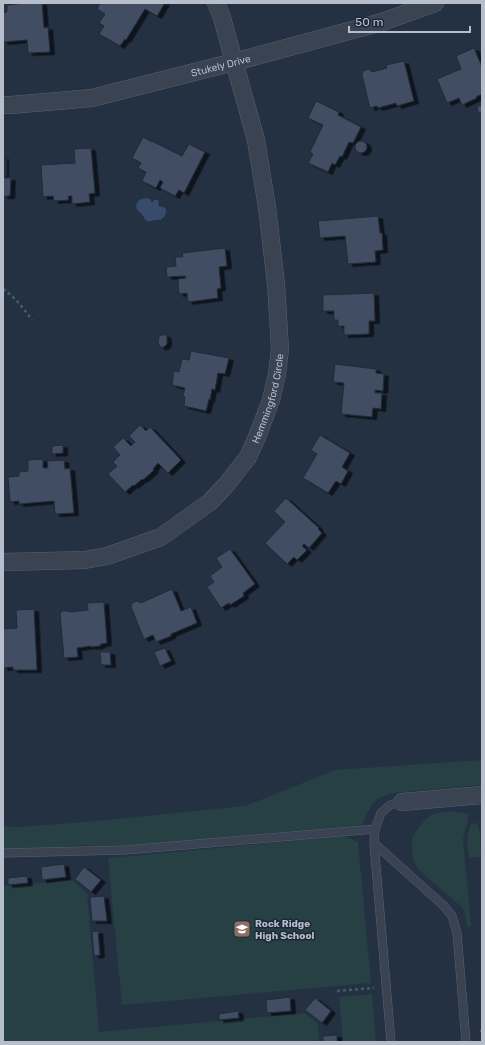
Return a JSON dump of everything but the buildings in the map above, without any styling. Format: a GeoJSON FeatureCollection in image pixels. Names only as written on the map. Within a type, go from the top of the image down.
{"type":"FeatureCollection","features":[{"type":"Feature","properties":{"kind":"street","name":"Hemmingford Circle"},"geometry":{"type":"LineString","coordinates":[[3,562],[85,560],[107,556],[162,536],[210,502],[221,491],[248,457],[258,436],[271,400],[277,374],[280,349],[276,284],[267,207],[256,140],[222,18],[216,3]]}},
{"type":"Feature","properties":{"kind":"street","name":"Stukely Drive"},"geometry":{"type":"LineString","coordinates":[[3,105],[92,98],[382,22],[434,3]]}},
{"type":"Feature","properties":{"kind":"street"},"geometry":{"type":"LineString","coordinates":[[402,802],[482,795]]}},
{"type":"Feature","properties":{"kind":"lane"},"geometry":{"type":"LineString","coordinates":[[391,1042],[374,843],[375,829],[381,813],[390,805],[402,802]]}},
{"type":"Feature","properties":{"kind":"lane"},"geometry":{"type":"LineString","coordinates":[[3,853],[126,850],[375,829]]}},
{"type":"Feature","properties":{"kind":"lane"},"geometry":{"type":"LineString","coordinates":[[374,843],[444,906],[452,916],[457,933],[466,1042]]}},
{"type":"Feature","properties":{"kind":"path"},"geometry":{"type":"LineString","coordinates":[[3,290],[22,306],[32,320]]}},
{"type":"Feature","properties":{"kind":"path"},"geometry":{"type":"LineString","coordinates":[[337,991],[374,988]]}},
{"type":"Feature","properties":{"kind":"green space"},"geometry":{"type":"Polygon","coordinates":[[[482,760],[482,785],[393,793],[378,798],[371,806],[362,825],[112,848],[87,845],[32,850],[3,849],[3,826],[17,827],[86,822],[245,806],[335,770],[482,760]]]}},
{"type":"Feature","properties":{"kind":"green space"},"geometry":{"type":"Polygon","coordinates":[[[451,811],[468,814],[463,840],[471,926],[467,926],[463,908],[420,871],[414,862],[412,839],[416,831],[424,821],[433,814],[451,811]]]}},
{"type":"Feature","properties":{"kind":"green space"},"geometry":{"type":"Polygon","coordinates":[[[477,823],[480,834],[481,856],[469,858],[467,845],[468,833],[471,824],[477,823]]]}},
{"type":"Feature","properties":{"kind":"green space"},"geometry":{"type":"Polygon","coordinates":[[[345,836],[358,842],[371,983],[122,1005],[108,858],[345,836]]]}},
{"type":"Feature","properties":{"kind":"green space"},"geometry":{"type":"Polygon","coordinates":[[[72,880],[87,893],[99,1032],[305,1013],[318,1024],[319,1042],[3,1042],[3,886],[72,880]]]}},
{"type":"Feature","properties":{"kind":"green space"},"geometry":{"type":"Polygon","coordinates":[[[372,994],[376,1042],[343,1042],[339,997],[372,994]]]}},
{"type":"Feature","properties":{"kind":"water"},"geometry":{"type":"Polygon","coordinates":[[[145,198],[150,199],[152,203],[154,200],[158,200],[158,206],[166,209],[163,218],[160,220],[145,220],[136,205],[139,200],[145,198]]]}},
{"type":"Feature","properties":{"kind":"place","name":"Rock Ridge High School"},"geometry":{"type":"Point","coordinates":[242,929]}}]}
